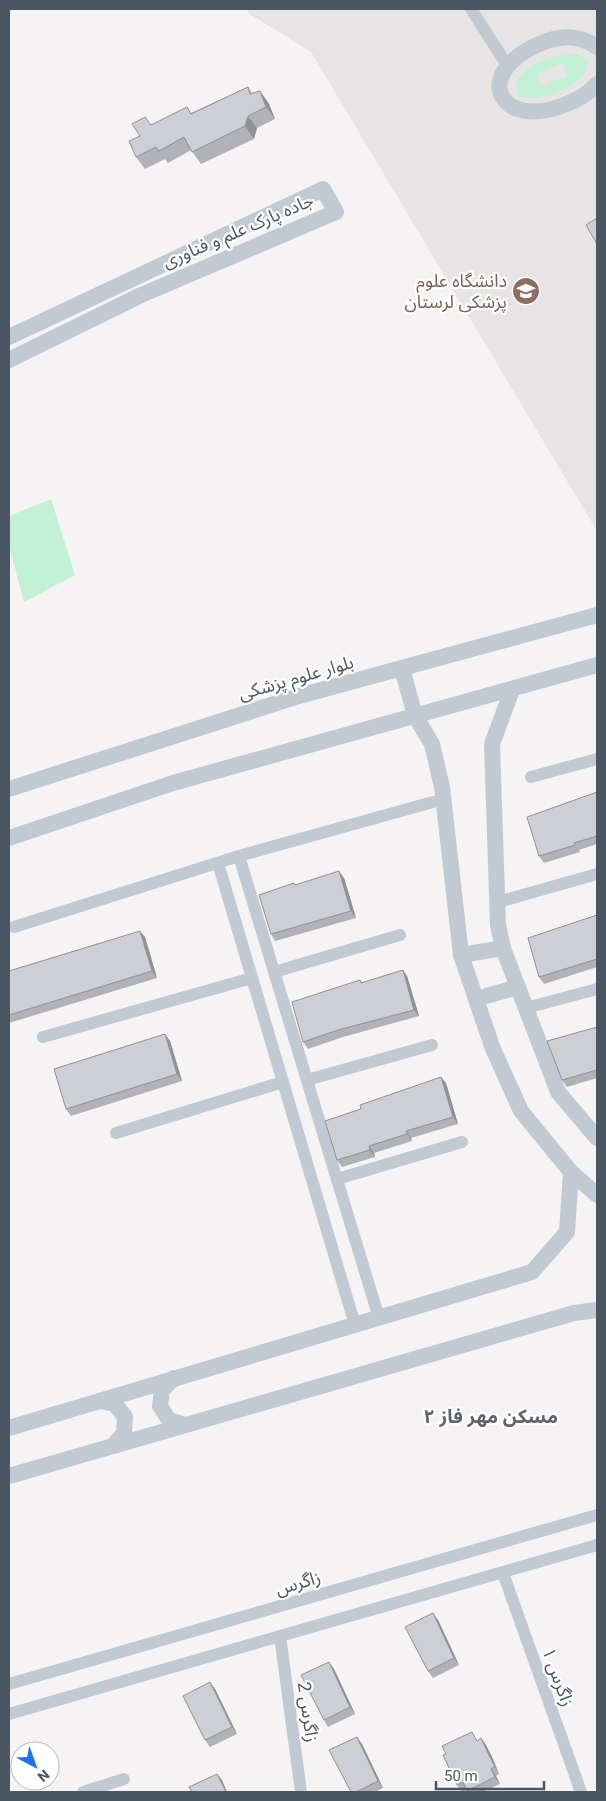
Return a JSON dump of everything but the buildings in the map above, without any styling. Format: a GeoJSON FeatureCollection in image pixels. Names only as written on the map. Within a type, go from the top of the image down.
{"type":"FeatureCollection","features":[{"type":"Feature","properties":{"kind":"street"},"geometry":{"type":"LineString","coordinates":[[471,9],[507,65]]}},
{"type":"Feature","properties":{"kind":"street"},"geometry":{"type":"LineString","coordinates":[[595,42],[585,38],[565,37],[545,41],[524,51],[507,65],[499,77],[500,94],[506,103],[525,112],[540,112],[558,108],[586,94],[597,84]]}},
{"type":"Feature","properties":{"kind":"street","name":"جاده پارک علم و فناوری"},"geometry":{"type":"LineString","coordinates":[[11,336],[323,189],[336,212],[139,296],[16,356]]}},
{"type":"Feature","properties":{"kind":"street"},"geometry":{"type":"LineString","coordinates":[[11,336],[16,356]]}},
{"type":"Feature","properties":{"kind":"street","name":"بلوار علوم پزشکی"},"geometry":{"type":"LineString","coordinates":[[9,789],[299,696],[597,615]]}},
{"type":"Feature","properties":{"kind":"street"},"geometry":{"type":"LineString","coordinates":[[9,838],[173,783],[597,665]]}},
{"type":"Feature","properties":{"kind":"street"},"geometry":{"type":"LineString","coordinates":[[402,668],[415,716],[432,744],[442,788],[461,956],[493,1049],[521,1111],[571,1172],[597,1195]]}},
{"type":"Feature","properties":{"kind":"street"},"geometry":{"type":"LineString","coordinates":[[512,690],[492,744],[498,925],[503,948],[558,1092],[597,1138]]}},
{"type":"Feature","properties":{"kind":"street"},"geometry":{"type":"LineString","coordinates":[[531,777],[597,759]]}},
{"type":"Feature","properties":{"kind":"street"},"geometry":{"type":"LineString","coordinates":[[14,927],[239,856],[433,802]]}},
{"type":"Feature","properties":{"kind":"street"},"geometry":{"type":"LineString","coordinates":[[239,856],[379,1318]]}},
{"type":"Feature","properties":{"kind":"street"},"geometry":{"type":"LineString","coordinates":[[218,863],[355,1325]]}},
{"type":"Feature","properties":{"kind":"street"},"geometry":{"type":"LineString","coordinates":[[498,902],[597,874]]}},
{"type":"Feature","properties":{"kind":"street"},"geometry":{"type":"LineString","coordinates":[[274,972],[400,935]]}},
{"type":"Feature","properties":{"kind":"street"},"geometry":{"type":"LineString","coordinates":[[461,956],[503,948]]}},
{"type":"Feature","properties":{"kind":"street"},"geometry":{"type":"LineString","coordinates":[[44,1037],[252,978]]}},
{"type":"Feature","properties":{"kind":"street"},"geometry":{"type":"LineString","coordinates":[[476,999],[518,987]]}},
{"type":"Feature","properties":{"kind":"street"},"geometry":{"type":"LineString","coordinates":[[526,1008],[597,989]]}},
{"type":"Feature","properties":{"kind":"street"},"geometry":{"type":"LineString","coordinates":[[307,1080],[432,1045]]}},
{"type":"Feature","properties":{"kind":"street"},"geometry":{"type":"LineString","coordinates":[[116,1134],[283,1082]]}},
{"type":"Feature","properties":{"kind":"street"},"geometry":{"type":"LineString","coordinates":[[337,1179],[462,1142]]}},
{"type":"Feature","properties":{"kind":"street"},"geometry":{"type":"LineString","coordinates":[[9,1428],[532,1272],[567,1232],[571,1172]]}},
{"type":"Feature","properties":{"kind":"street"},"geometry":{"type":"LineString","coordinates":[[9,1476],[564,1316],[597,1310]]}},
{"type":"Feature","properties":{"kind":"street"},"geometry":{"type":"LineString","coordinates":[[174,1378],[162,1390],[160,1406],[169,1420],[185,1425]]}},
{"type":"Feature","properties":{"kind":"street"},"geometry":{"type":"LineString","coordinates":[[100,1401],[115,1404],[125,1417],[124,1433],[114,1446]]}},
{"type":"Feature","properties":{"kind":"street","name":"زاگرس"},"geometry":{"type":"LineString","coordinates":[[9,1684],[597,1515]]}},
{"type":"Feature","properties":{"kind":"street"},"geometry":{"type":"LineString","coordinates":[[9,1714],[597,1545]]}},
{"type":"Feature","properties":{"kind":"street","name":"زاگرس ۱"},"geometry":{"type":"LineString","coordinates":[[503,1573],[581,1792]]}},
{"type":"Feature","properties":{"kind":"street","name":"زاگرس 2"},"geometry":{"type":"LineString","coordinates":[[280,1636],[301,1792]]}},
{"type":"Feature","properties":{"kind":"street"},"geometry":{"type":"LineString","coordinates":[[84,1792],[124,1779]]}},
{"type":"Feature","properties":{"kind":"shaded area","name":"دانشگاه علوم پزشکی لرستان"},"geometry":{"type":"Polygon","coordinates":[[[246,9],[597,9],[597,531],[311,52],[251,15],[246,9]]]}},
{"type":"Feature","properties":{"kind":"green space"},"geometry":{"type":"Polygon","coordinates":[[[565,55],[583,56],[588,62],[586,70],[580,78],[560,91],[548,95],[537,98],[518,96],[516,84],[525,71],[540,62],[565,55]],[[562,63],[537,74],[542,86],[567,76],[562,63]]]}},
{"type":"Feature","properties":{"kind":"green space"},"geometry":{"type":"Polygon","coordinates":[[[51,499],[75,575],[24,602],[9,546],[9,516],[51,499]]]}},
{"type":"Feature","properties":{"kind":"place","name":"دانشگاه علوم پزشکی لرستان"},"geometry":{"type":"Point","coordinates":[526,291]}},
{"type":"Feature","properties":{"kind":"district","name":"مسکن مهر فاز ۲"},"geometry":{"type":"Point","coordinates":[491,1416]}}]}
